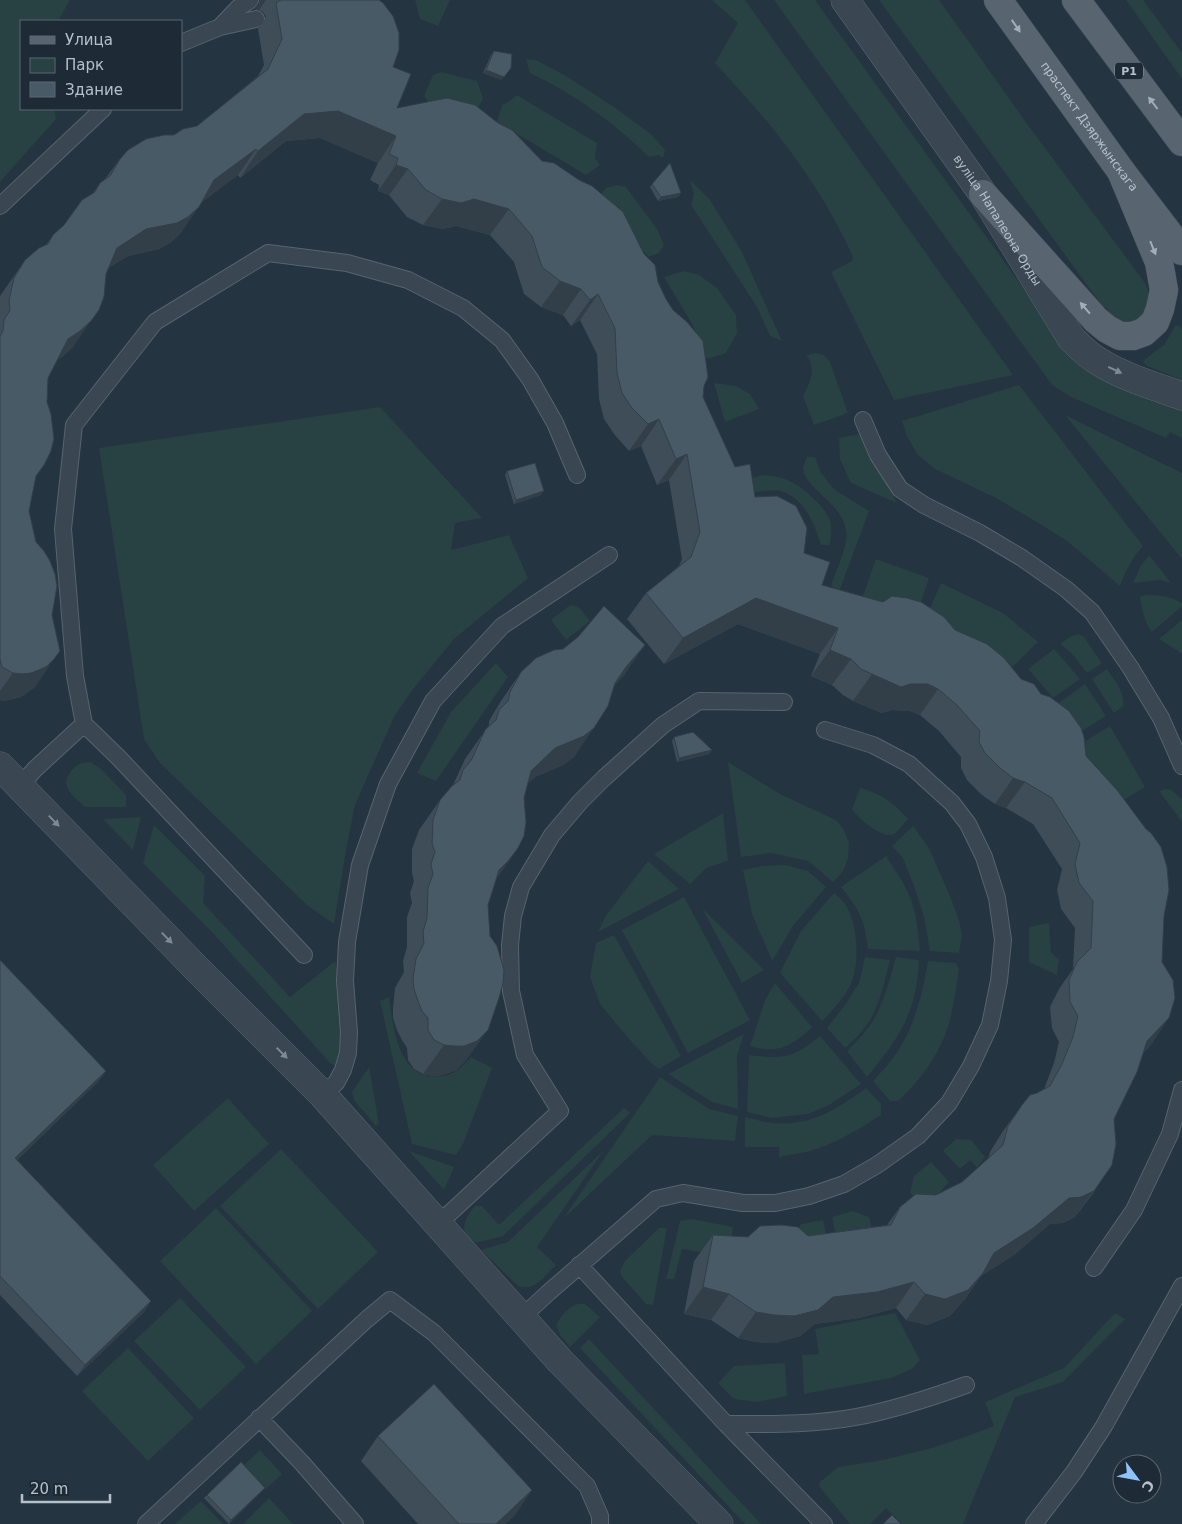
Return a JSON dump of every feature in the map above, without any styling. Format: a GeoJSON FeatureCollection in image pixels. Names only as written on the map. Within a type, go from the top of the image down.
{"type":"FeatureCollection","features":[{"type":"Feature","properties":{"kind":"main road","name":"праспект Дзяржынскага"},"geometry":{"type":"LineString","coordinates":[[998,0],[1121,171],[1182,251]]}},
{"type":"Feature","properties":{"kind":"main road","name":"Р1"},"geometry":{"type":"LineString","coordinates":[[1076,0],[1182,142]]}},
{"type":"Feature","properties":{"kind":"main road"},"geometry":{"type":"LineString","coordinates":[[983,194],[1096,320],[1120,336],[1133,336],[1144,332],[1155,322],[1164,290],[1159,262],[1121,171]]}},
{"type":"Feature","properties":{"kind":"street","name":"вуліца Напалеона Орды"},"geometry":{"type":"LineString","coordinates":[[845,0],[983,194],[1071,338],[1098,362],[1146,384],[1182,396]]}},
{"type":"Feature","properties":{"kind":"street"},"geometry":{"type":"LineString","coordinates":[[6,775],[322,1094],[560,1361],[720,1524]]}},
{"type":"Feature","properties":{"kind":"lane"},"geometry":{"type":"LineString","coordinates":[[220,27],[238,8],[250,0]]}},
{"type":"Feature","properties":{"kind":"lane"},"geometry":{"type":"LineString","coordinates":[[182,43],[220,27],[256,19]]}},
{"type":"Feature","properties":{"kind":"lane"},"geometry":{"type":"LineString","coordinates":[[0,206],[102,110]]}},
{"type":"Feature","properties":{"kind":"lane"},"geometry":{"type":"LineString","coordinates":[[304,955],[119,758],[84,724],[75,676],[63,529],[74,425],[155,322],[268,254],[348,263],[408,280],[463,308],[502,340],[530,379],[555,424],[577,475]]}},
{"type":"Feature","properties":{"kind":"lane"},"geometry":{"type":"LineString","coordinates":[[863,420],[878,455],[900,489],[1022,558],[1066,589],[1092,612],[1130,667],[1161,718],[1182,766]]}},
{"type":"Feature","properties":{"kind":"lane"},"geometry":{"type":"LineString","coordinates":[[322,1094],[336,1083],[343,1070],[348,1053],[346,942],[360,865],[388,784],[433,701],[502,626],[546,595],[609,555]]}},
{"type":"Feature","properties":{"kind":"lane"},"geometry":{"type":"LineString","coordinates":[[437,1223],[560,1111],[525,1055],[511,991],[510,945],[513,916],[521,887],[552,835],[580,802],[604,778],[663,726],[699,701],[784,702]]}},
{"type":"Feature","properties":{"kind":"lane"},"geometry":{"type":"LineString","coordinates":[[6,775],[35,769],[84,724]]}},
{"type":"Feature","properties":{"kind":"lane"},"geometry":{"type":"LineString","coordinates":[[522,1317],[656,1199],[683,1192],[743,1203],[775,1203],[809,1196],[844,1184],[877,1166],[918,1136],[949,1103],[972,1066],[990,1025],[999,981],[1003,940],[997,898],[984,857],[968,824],[952,803],[909,764],[873,745],[825,730]]}},
{"type":"Feature","properties":{"kind":"lane"},"geometry":{"type":"LineString","coordinates":[[1094,1268],[1134,1210],[1170,1134],[1182,1090]]}},
{"type":"Feature","properties":{"kind":"lane"},"geometry":{"type":"LineString","coordinates":[[579,1265],[726,1424],[824,1524]]}},
{"type":"Feature","properties":{"kind":"lane"},"geometry":{"type":"LineString","coordinates":[[1034,1524],[1074,1472],[1104,1426],[1182,1286]]}},
{"type":"Feature","properties":{"kind":"lane"},"geometry":{"type":"LineString","coordinates":[[146,1524],[259,1418],[390,1300],[434,1333],[587,1486],[600,1516],[600,1524]]}},
{"type":"Feature","properties":{"kind":"lane"},"geometry":{"type":"LineString","coordinates":[[726,1424],[804,1424],[856,1417],[922,1401],[966,1385]]}},
{"type":"Feature","properties":{"kind":"lane"},"geometry":{"type":"LineString","coordinates":[[259,1418],[302,1463],[355,1524]]}},
{"type":"Feature","properties":{"kind":"green space"},"geometry":{"type":"Polygon","coordinates":[[[0,0],[70,0],[59,20],[20,20],[20,110],[54,110],[56,119],[0,182],[0,0]]]}},
{"type":"Feature","properties":{"kind":"green space"},"geometry":{"type":"Polygon","coordinates":[[[415,0],[450,0],[438,26],[420,19],[415,0]]]}},
{"type":"Feature","properties":{"kind":"green space"},"geometry":{"type":"Polygon","coordinates":[[[712,0],[745,0],[1013,375],[894,400],[831,272],[852,261],[853,257],[837,224],[818,191],[774,130],[715,63],[738,23],[712,0]]]}},
{"type":"Feature","properties":{"kind":"green space"},"geometry":{"type":"Polygon","coordinates":[[[774,0],[815,0],[1063,343],[1118,384],[1182,410],[1182,438],[1170,432],[1166,438],[1071,397],[1052,385],[774,0]]]}},
{"type":"Feature","properties":{"kind":"green space"},"geometry":{"type":"Polygon","coordinates":[[[879,0],[939,0],[1028,125],[1145,283],[1149,296],[1148,307],[1135,328],[1113,317],[1103,307],[879,0]]]}},
{"type":"Feature","properties":{"kind":"green space"},"geometry":{"type":"Polygon","coordinates":[[[1126,0],[1143,0],[1182,53],[1182,79],[1126,0]]]}},
{"type":"Feature","properties":{"kind":"green space"},"geometry":{"type":"Polygon","coordinates":[[[526,59],[536,60],[566,76],[614,107],[651,134],[665,150],[663,158],[659,155],[649,157],[622,132],[593,110],[563,90],[530,73],[526,59]]]}},
{"type":"Feature","properties":{"kind":"green space"},"geometry":{"type":"Polygon","coordinates":[[[441,72],[477,81],[483,98],[476,112],[471,114],[428,101],[424,96],[433,75],[441,72]]]}},
{"type":"Feature","properties":{"kind":"green space"},"geometry":{"type":"Polygon","coordinates":[[[517,95],[597,143],[595,158],[600,165],[586,175],[497,122],[502,105],[517,95]]]}},
{"type":"Feature","properties":{"kind":"green space"},"geometry":{"type":"Polygon","coordinates":[[[690,180],[710,200],[742,252],[782,341],[770,336],[757,307],[691,205],[694,194],[690,180]]]}},
{"type":"Feature","properties":{"kind":"green space"},"geometry":{"type":"Polygon","coordinates":[[[617,185],[626,187],[657,229],[664,245],[659,253],[648,257],[625,226],[599,198],[606,188],[617,185]]]}},
{"type":"Feature","properties":{"kind":"green space"},"geometry":{"type":"Polygon","coordinates":[[[683,271],[699,275],[717,288],[736,315],[737,333],[726,353],[707,359],[692,324],[664,277],[683,271]]]}},
{"type":"Feature","properties":{"kind":"green space"},"geometry":{"type":"Polygon","coordinates":[[[1178,325],[1182,329],[1182,380],[1147,366],[1143,362],[1164,345],[1175,326],[1178,325]]]}},
{"type":"Feature","properties":{"kind":"green space"},"geometry":{"type":"Polygon","coordinates":[[[816,353],[824,355],[830,362],[848,413],[814,425],[803,396],[812,370],[806,355],[816,353]]]}},
{"type":"Feature","properties":{"kind":"green space"},"geometry":{"type":"Polygon","coordinates":[[[714,383],[736,386],[750,394],[759,409],[725,422],[714,383]]]}},
{"type":"Feature","properties":{"kind":"green space"},"geometry":{"type":"Polygon","coordinates":[[[1019,385],[1143,546],[1130,564],[1120,586],[1066,540],[996,498],[935,469],[917,454],[907,436],[902,421],[1019,385]]]}},
{"type":"Feature","properties":{"kind":"green space"},"geometry":{"type":"Polygon","coordinates":[[[380,407],[482,518],[455,523],[451,550],[509,535],[528,578],[454,639],[414,688],[395,715],[355,805],[334,924],[308,906],[160,763],[144,739],[99,448],[380,407]]]}},
{"type":"Feature","properties":{"kind":"green space"},"geometry":{"type":"Polygon","coordinates":[[[1065,415],[1182,473],[1182,559],[1065,415]]]}},
{"type":"Feature","properties":{"kind":"green space"},"geometry":{"type":"Polygon","coordinates":[[[859,434],[897,503],[851,483],[840,459],[839,438],[859,434]]]}},
{"type":"Feature","properties":{"kind":"green space"},"geometry":{"type":"Polygon","coordinates":[[[807,457],[815,457],[821,473],[835,490],[869,511],[839,592],[831,585],[846,543],[846,530],[838,512],[805,475],[803,467],[807,457]]]}},
{"type":"Feature","properties":{"kind":"green space"},"geometry":{"type":"Polygon","coordinates":[[[761,475],[779,477],[790,481],[803,489],[816,501],[826,512],[830,521],[830,545],[821,545],[809,515],[793,497],[778,491],[754,492],[751,479],[761,475]]]}},
{"type":"Feature","properties":{"kind":"green space"},"geometry":{"type":"Polygon","coordinates":[[[1149,555],[1171,583],[1160,580],[1133,583],[1140,567],[1149,555]]]}},
{"type":"Feature","properties":{"kind":"green space"},"geometry":{"type":"Polygon","coordinates":[[[876,559],[929,578],[916,617],[862,598],[876,559]]]}},
{"type":"Feature","properties":{"kind":"green space"},"geometry":{"type":"Polygon","coordinates":[[[941,583],[1003,613],[1038,642],[998,681],[921,629],[941,583]]]}},
{"type":"Feature","properties":{"kind":"green space"},"geometry":{"type":"Polygon","coordinates":[[[1146,595],[1169,597],[1182,603],[1182,606],[1152,632],[1145,620],[1140,597],[1146,595]]]}},
{"type":"Feature","properties":{"kind":"green space"},"geometry":{"type":"Polygon","coordinates":[[[570,605],[579,607],[590,621],[566,640],[551,620],[570,605]]]}},
{"type":"Feature","properties":{"kind":"green space"},"geometry":{"type":"Polygon","coordinates":[[[1182,620],[1182,654],[1159,639],[1182,620]]]}},
{"type":"Feature","properties":{"kind":"green space"},"geometry":{"type":"Polygon","coordinates":[[[1078,634],[1083,636],[1102,663],[1087,673],[1072,654],[1060,644],[1078,634]]]}},
{"type":"Feature","properties":{"kind":"green space"},"geometry":{"type":"Polygon","coordinates":[[[1054,649],[1080,679],[1053,698],[1028,669],[1054,649]]]}},
{"type":"Feature","properties":{"kind":"green space"},"geometry":{"type":"Polygon","coordinates":[[[496,663],[508,677],[436,781],[417,773],[451,712],[496,663]]]}},
{"type":"Feature","properties":{"kind":"green space"},"geometry":{"type":"Polygon","coordinates":[[[1107,669],[1118,686],[1123,701],[1123,706],[1114,713],[1092,679],[1107,669]]]}},
{"type":"Feature","properties":{"kind":"green space"},"geometry":{"type":"Polygon","coordinates":[[[1085,684],[1106,716],[1080,732],[1057,704],[1085,684]]]}},
{"type":"Feature","properties":{"kind":"green space"},"geometry":{"type":"Polygon","coordinates":[[[1110,726],[1145,787],[1104,812],[1067,752],[1110,726]]]}},
{"type":"Feature","properties":{"kind":"green space"},"geometry":{"type":"Polygon","coordinates":[[[90,762],[100,768],[126,795],[126,807],[85,807],[71,794],[66,781],[69,773],[82,763],[90,762]]]}},
{"type":"Feature","properties":{"kind":"green space"},"geometry":{"type":"Polygon","coordinates":[[[728,762],[780,794],[836,820],[844,830],[849,843],[845,867],[833,882],[808,861],[771,853],[741,857],[728,762]]]}},
{"type":"Feature","properties":{"kind":"green space"},"geometry":{"type":"Polygon","coordinates":[[[860,788],[887,799],[908,819],[896,833],[889,835],[877,831],[855,813],[852,809],[860,788]]]}},
{"type":"Feature","properties":{"kind":"green space"},"geometry":{"type":"Polygon","coordinates":[[[1171,790],[1182,799],[1182,822],[1159,791],[1171,790]]]}},
{"type":"Feature","properties":{"kind":"green space"},"geometry":{"type":"Polygon","coordinates":[[[723,813],[728,861],[706,868],[690,884],[654,854],[723,813]]]}},
{"type":"Feature","properties":{"kind":"green space"},"geometry":{"type":"Polygon","coordinates":[[[141,817],[133,850],[103,819],[141,817]]]}},
{"type":"Feature","properties":{"kind":"green space"},"geometry":{"type":"Polygon","coordinates":[[[154,825],[205,876],[203,903],[290,997],[335,961],[340,984],[343,1028],[339,1067],[331,1064],[211,931],[143,863],[154,825]]]}},
{"type":"Feature","properties":{"kind":"green space"},"geometry":{"type":"Polygon","coordinates":[[[913,826],[929,848],[959,920],[962,935],[959,953],[930,951],[924,917],[914,886],[903,858],[892,846],[913,826]]]}},
{"type":"Feature","properties":{"kind":"green space"},"geometry":{"type":"Polygon","coordinates":[[[886,856],[910,897],[917,924],[920,951],[868,949],[860,915],[841,887],[886,856]]]}},
{"type":"Feature","properties":{"kind":"green space"},"geometry":{"type":"Polygon","coordinates":[[[648,861],[679,889],[598,932],[607,914],[648,861]]]}},
{"type":"Feature","properties":{"kind":"green space"},"geometry":{"type":"Polygon","coordinates":[[[785,865],[808,871],[826,887],[793,926],[772,961],[752,914],[743,870],[762,866],[785,865]]]}},
{"type":"Feature","properties":{"kind":"green space"},"geometry":{"type":"Polygon","coordinates":[[[834,893],[845,904],[853,921],[856,943],[856,966],[848,989],[838,1004],[822,1021],[780,973],[801,931],[834,893]]]}},
{"type":"Feature","properties":{"kind":"green space"},"geometry":{"type":"Polygon","coordinates":[[[684,897],[750,1020],[688,1053],[622,930],[684,897]]]}},
{"type":"Feature","properties":{"kind":"green space"},"geometry":{"type":"Polygon","coordinates":[[[702,908],[764,970],[742,983],[702,908]]]}},
{"type":"Feature","properties":{"kind":"green space"},"geometry":{"type":"Polygon","coordinates":[[[1049,923],[1051,952],[1059,960],[1057,975],[1029,962],[1029,927],[1049,923]]]}},
{"type":"Feature","properties":{"kind":"green space"},"geometry":{"type":"Polygon","coordinates":[[[614,935],[681,1056],[659,1069],[629,1039],[600,1004],[590,977],[596,943],[614,935]]]}},
{"type":"Feature","properties":{"kind":"green space"},"geometry":{"type":"Polygon","coordinates":[[[865,957],[890,960],[873,1015],[862,1031],[845,1048],[827,1028],[859,983],[865,957]]]}},
{"type":"Feature","properties":{"kind":"green space"},"geometry":{"type":"Polygon","coordinates":[[[896,957],[919,960],[915,995],[897,1037],[867,1077],[847,1051],[866,1031],[879,1010],[896,957]]]}},
{"type":"Feature","properties":{"kind":"green space"},"geometry":{"type":"Polygon","coordinates":[[[928,961],[956,963],[959,969],[949,1023],[929,1066],[898,1101],[890,1101],[873,1081],[893,1058],[912,1024],[920,999],[928,961]]]}},
{"type":"Feature","properties":{"kind":"green space"},"geometry":{"type":"Polygon","coordinates":[[[775,983],[812,1027],[797,1040],[784,1047],[769,1049],[750,1046],[765,1000],[775,983]]]}},
{"type":"Feature","properties":{"kind":"green space"},"geometry":{"type":"Polygon","coordinates":[[[389,997],[392,1020],[399,1046],[411,1066],[420,1073],[431,1076],[444,1076],[454,1072],[471,1057],[492,1068],[463,1144],[456,1155],[412,1144],[380,1001],[389,997]]]}},
{"type":"Feature","properties":{"kind":"green space"},"geometry":{"type":"Polygon","coordinates":[[[744,1034],[737,1056],[738,1109],[712,1102],[668,1074],[744,1034]]]}},
{"type":"Feature","properties":{"kind":"green space"},"geometry":{"type":"Polygon","coordinates":[[[820,1036],[861,1084],[829,1105],[808,1114],[772,1118],[747,1112],[749,1055],[787,1056],[802,1049],[820,1036]]]}},
{"type":"Feature","properties":{"kind":"green space"},"geometry":{"type":"Polygon","coordinates":[[[369,1067],[379,1124],[376,1126],[354,1100],[352,1092],[369,1067]]]}},
{"type":"Feature","properties":{"kind":"green space"},"geometry":{"type":"Polygon","coordinates":[[[660,1077],[709,1109],[738,1116],[735,1141],[652,1135],[563,1219],[660,1077]]]}},
{"type":"Feature","properties":{"kind":"green space"},"geometry":{"type":"Polygon","coordinates":[[[866,1088],[881,1104],[881,1115],[836,1141],[806,1152],[779,1157],[779,1147],[745,1147],[745,1117],[772,1123],[799,1122],[833,1110],[866,1088]]]}},
{"type":"Feature","properties":{"kind":"green space"},"geometry":{"type":"Polygon","coordinates":[[[228,1098],[269,1144],[194,1211],[153,1165],[228,1098]]]}},
{"type":"Feature","properties":{"kind":"green space"},"geometry":{"type":"Polygon","coordinates":[[[624,1108],[630,1113],[503,1236],[476,1243],[466,1236],[464,1232],[465,1224],[475,1206],[482,1206],[499,1225],[624,1108]]]}},
{"type":"Feature","properties":{"kind":"green space"},"geometry":{"type":"Polygon","coordinates":[[[956,1139],[971,1140],[985,1157],[977,1168],[970,1160],[960,1169],[943,1151],[956,1139]]]}},
{"type":"Feature","properties":{"kind":"green space"},"geometry":{"type":"Polygon","coordinates":[[[281,1149],[378,1252],[318,1309],[220,1206],[281,1149]]]}},
{"type":"Feature","properties":{"kind":"green space"},"geometry":{"type":"Polygon","coordinates":[[[604,1150],[537,1247],[556,1265],[534,1285],[529,1287],[518,1286],[481,1250],[508,1242],[604,1150]]]}},
{"type":"Feature","properties":{"kind":"green space"},"geometry":{"type":"Polygon","coordinates":[[[409,1151],[454,1167],[444,1190],[409,1151]]]}},
{"type":"Feature","properties":{"kind":"green space"},"geometry":{"type":"Polygon","coordinates":[[[931,1162],[949,1182],[925,1209],[910,1193],[914,1176],[931,1162]]]}},
{"type":"Feature","properties":{"kind":"green space"},"geometry":{"type":"Polygon","coordinates":[[[216,1208],[312,1311],[256,1364],[160,1261],[216,1208]]]}},
{"type":"Feature","properties":{"kind":"green space"},"geometry":{"type":"Polygon","coordinates":[[[853,1211],[869,1217],[874,1236],[836,1237],[832,1217],[853,1211]]]}},
{"type":"Feature","properties":{"kind":"green space"},"geometry":{"type":"Polygon","coordinates":[[[692,1219],[733,1227],[730,1257],[682,1249],[674,1279],[666,1279],[680,1221],[692,1219]]]}},
{"type":"Feature","properties":{"kind":"green space"},"geometry":{"type":"Polygon","coordinates":[[[823,1220],[828,1242],[796,1235],[801,1224],[823,1220]]]}},
{"type":"Feature","properties":{"kind":"green space"},"geometry":{"type":"Polygon","coordinates":[[[659,1228],[667,1228],[653,1305],[646,1304],[622,1277],[620,1271],[625,1261],[659,1228]]]}},
{"type":"Feature","properties":{"kind":"green space"},"geometry":{"type":"Polygon","coordinates":[[[180,1298],[246,1367],[200,1410],[134,1341],[180,1298]]]}},
{"type":"Feature","properties":{"kind":"green space"},"geometry":{"type":"Polygon","coordinates":[[[578,1304],[585,1304],[600,1317],[570,1347],[560,1335],[556,1325],[565,1312],[578,1304]]]}},
{"type":"Feature","properties":{"kind":"green space"},"geometry":{"type":"Polygon","coordinates":[[[895,1313],[920,1360],[912,1369],[891,1378],[804,1394],[802,1355],[819,1354],[815,1329],[895,1313]]]}},
{"type":"Feature","properties":{"kind":"green space"},"geometry":{"type":"Polygon","coordinates":[[[1115,1313],[1125,1319],[1063,1382],[1015,1397],[963,1524],[902,1524],[886,1508],[870,1524],[850,1524],[819,1486],[820,1482],[838,1467],[883,1460],[928,1449],[994,1426],[985,1402],[1064,1368],[1115,1313]]]}},
{"type":"Feature","properties":{"kind":"green space"},"geometry":{"type":"Polygon","coordinates":[[[589,1339],[761,1524],[745,1524],[580,1348],[589,1339]]]}},
{"type":"Feature","properties":{"kind":"green space"},"geometry":{"type":"Polygon","coordinates":[[[128,1348],[194,1418],[148,1461],[82,1391],[128,1348]]]}},
{"type":"Feature","properties":{"kind":"green space"},"geometry":{"type":"Polygon","coordinates":[[[785,1363],[787,1396],[757,1402],[734,1399],[718,1383],[734,1366],[785,1363]]]}},
{"type":"Feature","properties":{"kind":"green space"},"geometry":{"type":"Polygon","coordinates":[[[260,1450],[282,1474],[266,1489],[244,1465],[260,1450]]]}},
{"type":"Feature","properties":{"kind":"green space"},"geometry":{"type":"Polygon","coordinates":[[[269,1498],[293,1524],[243,1524],[269,1498]]]}},
{"type":"Feature","properties":{"kind":"green space"},"geometry":{"type":"Polygon","coordinates":[[[201,1501],[223,1524],[175,1524],[201,1501]]]}},
{"type":"Feature","properties":{"kind":"building"},"geometry":{"type":"Polygon","coordinates":[[[281,0],[379,0],[393,16],[399,33],[399,50],[393,67],[411,74],[397,108],[447,98],[475,105],[498,123],[512,130],[542,161],[554,163],[579,180],[592,186],[623,212],[644,254],[655,265],[658,282],[666,299],[673,310],[687,322],[703,341],[708,377],[704,386],[703,397],[735,467],[750,464],[755,497],[777,496],[796,506],[807,528],[804,553],[830,562],[822,585],[883,602],[892,596],[921,602],[944,617],[955,630],[987,644],[1004,658],[1021,679],[1034,684],[1041,694],[1050,697],[1069,711],[1081,728],[1086,756],[1117,790],[1161,847],[1167,867],[1169,890],[1164,916],[1162,962],[1173,980],[1175,998],[1169,1018],[1147,1041],[1137,1072],[1114,1119],[1116,1144],[1112,1165],[1094,1191],[1081,1197],[1069,1198],[1033,1228],[994,1253],[983,1273],[968,1290],[945,1299],[925,1294],[914,1282],[877,1292],[833,1297],[818,1310],[794,1316],[756,1312],[729,1294],[703,1287],[713,1235],[748,1237],[760,1226],[781,1225],[798,1227],[808,1236],[891,1225],[900,1207],[916,1194],[936,1195],[962,1182],[1003,1145],[1008,1126],[1022,1105],[1030,1095],[1050,1086],[1062,1064],[1073,1037],[1078,1016],[1070,1002],[1069,980],[1077,962],[1091,948],[1093,901],[1079,883],[1075,864],[1080,843],[1052,798],[1025,782],[1013,778],[1000,768],[985,753],[979,742],[980,731],[957,705],[938,689],[928,684],[910,684],[901,687],[861,669],[851,659],[830,650],[838,628],[756,598],[683,638],[646,593],[691,557],[700,532],[687,454],[676,459],[659,419],[648,424],[632,408],[622,393],[617,373],[615,328],[598,294],[590,300],[581,289],[560,281],[542,267],[532,236],[509,209],[474,199],[461,203],[442,199],[426,190],[408,169],[396,165],[398,158],[389,154],[396,136],[338,111],[304,114],[258,151],[256,149],[214,180],[199,207],[188,217],[177,223],[146,229],[117,248],[106,274],[104,297],[99,310],[91,321],[68,339],[48,378],[47,402],[51,414],[54,439],[51,451],[36,476],[29,511],[36,542],[50,561],[55,574],[57,586],[52,615],[60,651],[47,666],[31,673],[13,673],[2,667],[0,659],[0,336],[3,331],[4,320],[10,310],[9,300],[14,278],[25,260],[39,248],[48,244],[53,235],[64,225],[82,200],[95,192],[100,183],[110,176],[128,150],[146,139],[174,135],[183,129],[197,126],[268,69],[282,39],[276,3],[281,0]]]}},
{"type":"Feature","properties":{"kind":"building"},"geometry":{"type":"Polygon","coordinates":[[[494,51],[512,54],[511,68],[504,77],[486,70],[494,51]]]}},
{"type":"Feature","properties":{"kind":"building"},"geometry":{"type":"Polygon","coordinates":[[[670,163],[681,193],[661,197],[652,184],[670,163]]]}},
{"type":"Feature","properties":{"kind":"building"},"geometry":{"type":"Polygon","coordinates":[[[535,463],[544,491],[516,500],[507,471],[535,463]]]}},
{"type":"Feature","properties":{"kind":"building"},"geometry":{"type":"Polygon","coordinates":[[[604,606],[645,645],[615,683],[608,706],[594,728],[584,736],[555,748],[531,771],[524,798],[526,822],[524,836],[518,848],[499,870],[488,905],[490,936],[497,946],[504,970],[499,998],[488,1030],[477,1041],[464,1046],[444,1045],[434,1040],[428,1030],[428,1018],[422,1011],[418,1001],[413,979],[416,959],[424,943],[423,932],[427,918],[428,888],[433,874],[431,864],[435,852],[432,844],[433,820],[440,800],[460,780],[463,770],[472,759],[485,730],[496,720],[499,710],[508,701],[510,692],[521,672],[536,658],[554,650],[563,649],[578,637],[604,606]]]}},
{"type":"Feature","properties":{"kind":"building"},"geometry":{"type":"Polygon","coordinates":[[[693,732],[712,750],[679,758],[674,737],[693,732]]]}},
{"type":"Feature","properties":{"kind":"building"},"geometry":{"type":"Polygon","coordinates":[[[0,960],[106,1071],[15,1158],[151,1301],[85,1365],[0,1276],[0,960]]]}},
{"type":"Feature","properties":{"kind":"building"},"geometry":{"type":"Polygon","coordinates":[[[434,1384],[532,1490],[496,1524],[459,1524],[378,1436],[434,1384]]]}},
{"type":"Feature","properties":{"kind":"building"},"geometry":{"type":"Polygon","coordinates":[[[241,1462],[265,1488],[231,1520],[207,1495],[241,1462]]]}},
{"type":"Feature","properties":{"kind":"building"},"geometry":{"type":"Polygon","coordinates":[[[892,1515],[901,1524],[883,1524],[892,1515]]]}}]}
